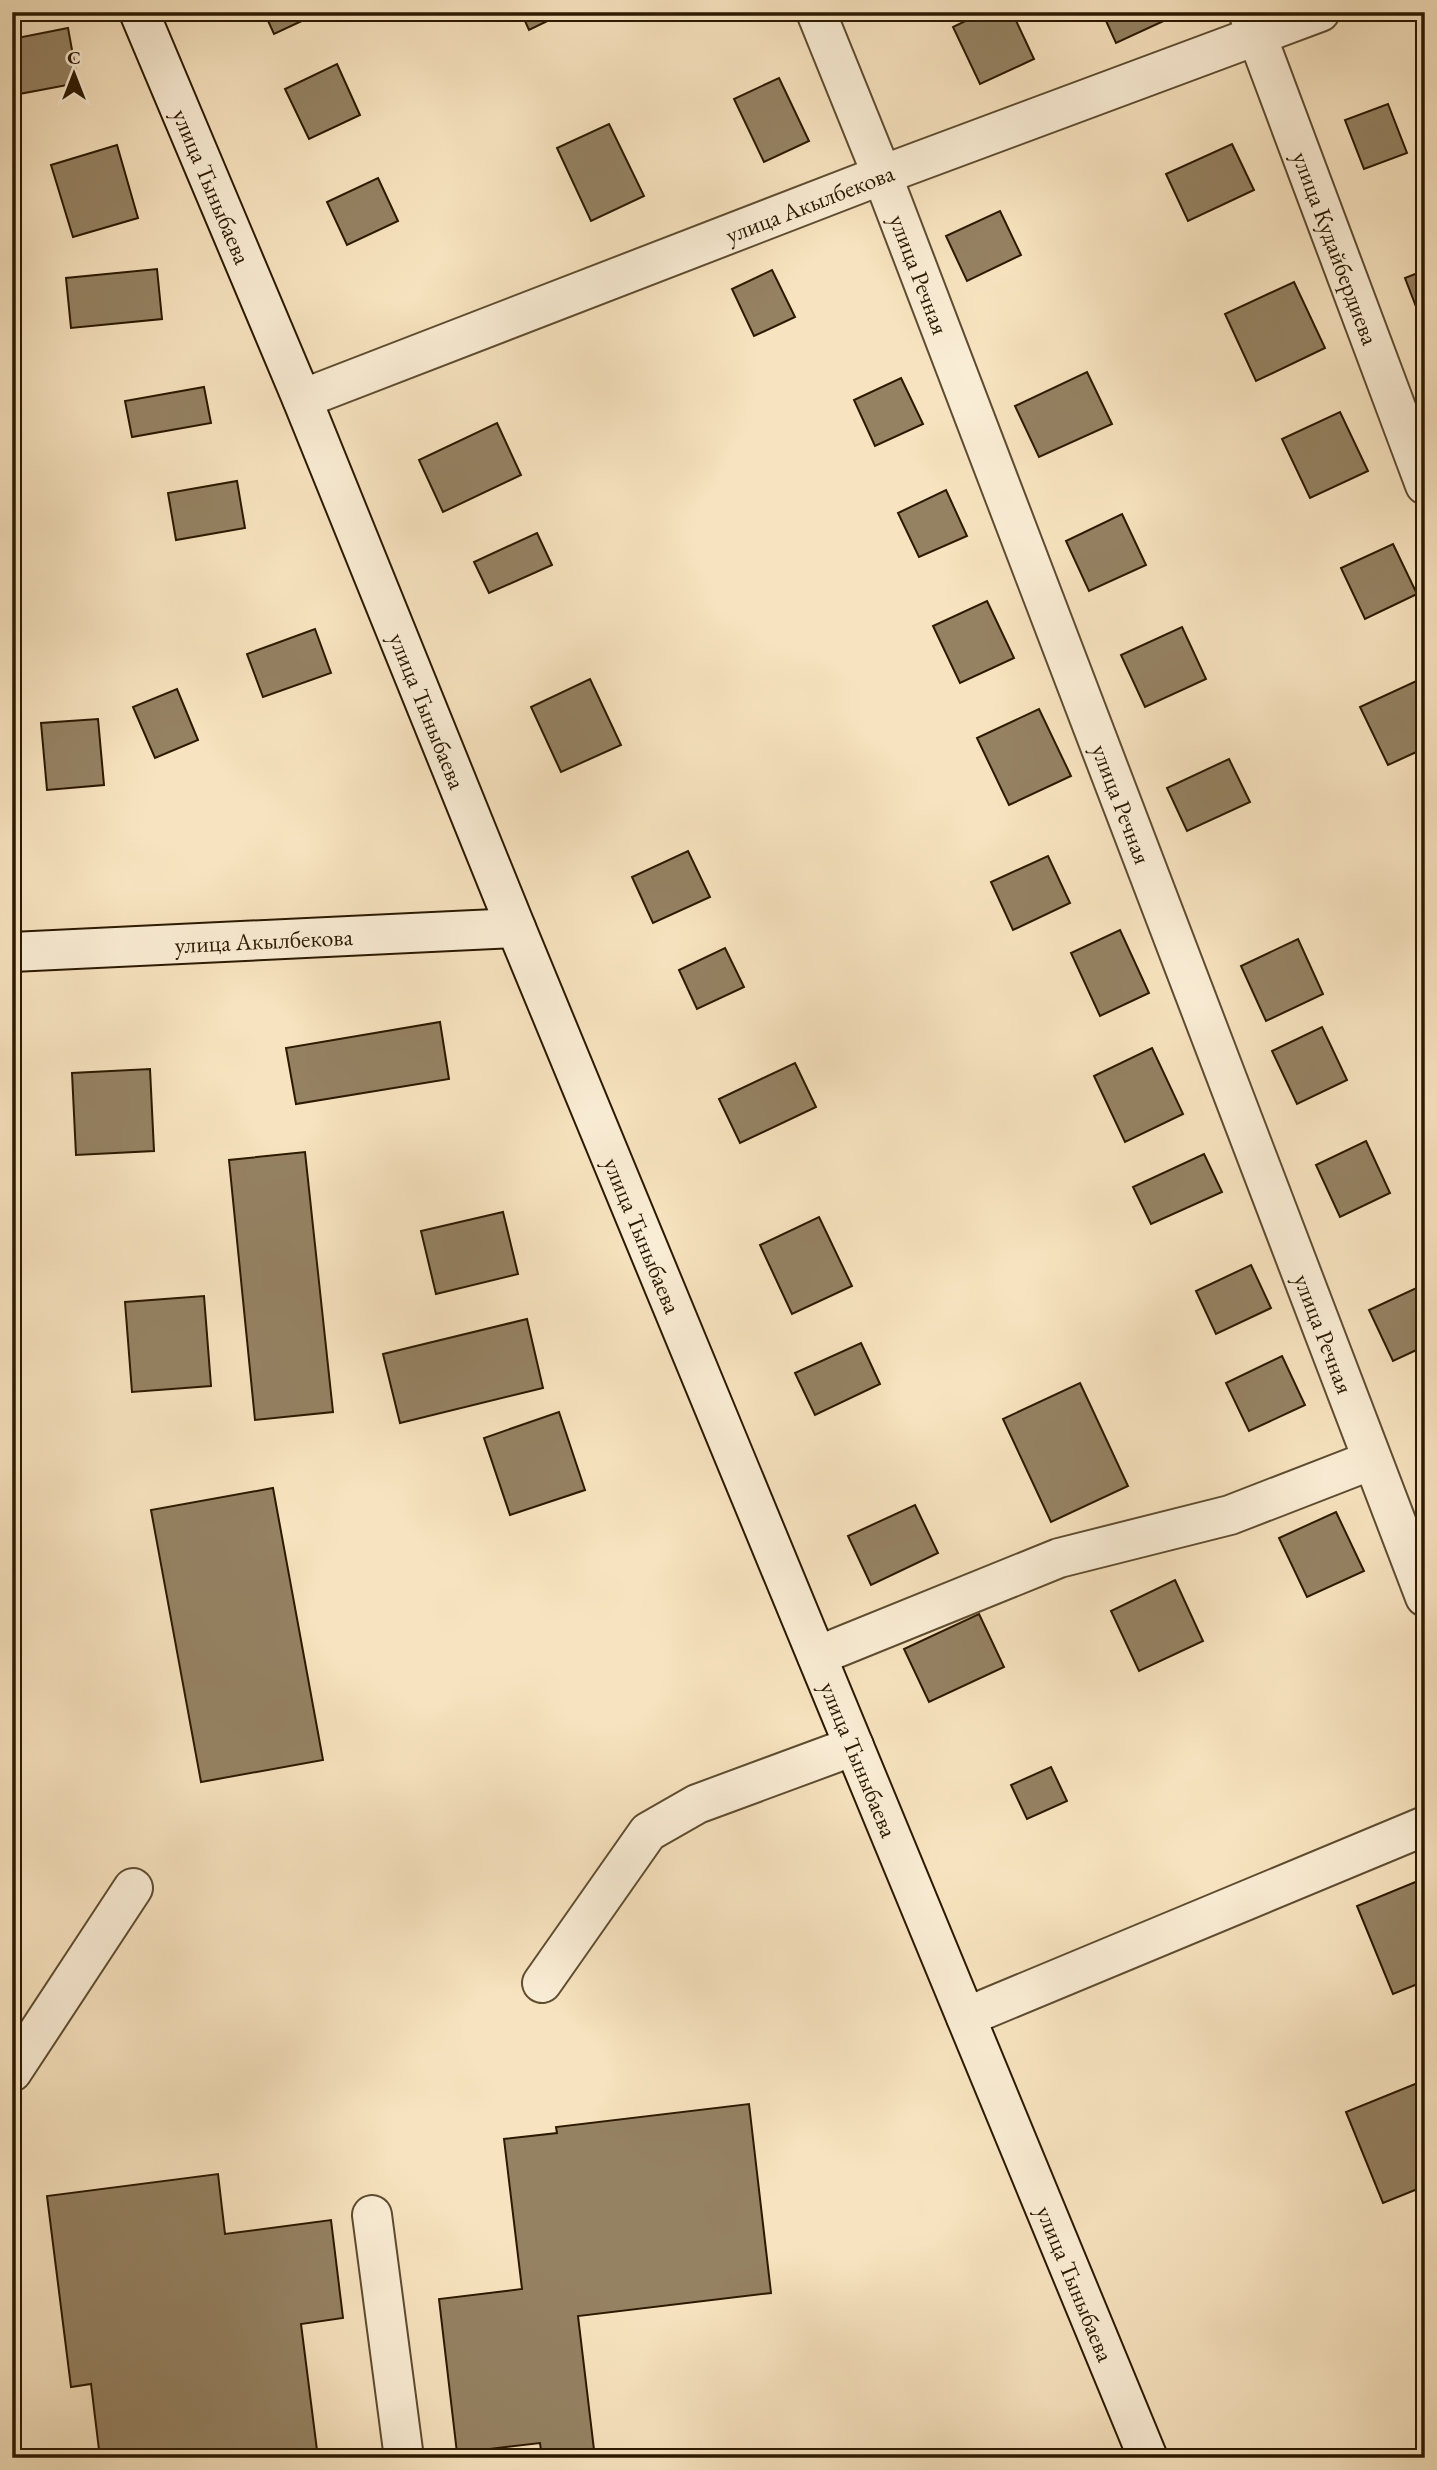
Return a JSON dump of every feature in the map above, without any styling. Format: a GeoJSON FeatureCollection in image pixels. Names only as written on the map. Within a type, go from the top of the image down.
{"type":"FeatureCollection","features":[{"type":"Feature","properties":{"kind":"street","name":"улица Тыныбаева"},"geometry":{"type":"LineString","coordinates":[[139,12],[303,398],[516,928],[1148,2458]]}},
{"type":"Feature","properties":{"kind":"street","name":"улица Речная"},"geometry":{"type":"LineString","coordinates":[[816,12],[883,175],[1425,1597]]}},
{"type":"Feature","properties":{"kind":"street","name":"улица Акылбекова"},"geometry":{"type":"LineString","coordinates":[[303,398],[883,175],[1253,24],[1320,12]]}},
{"type":"Feature","properties":{"kind":"street","name":"улица Кудайбердиева"},"geometry":{"type":"LineString","coordinates":[[1253,24],[1425,485]]}},
{"type":"Feature","properties":{"kind":"street","name":"улица Акылбекова"},"geometry":{"type":"LineString","coordinates":[[12,952],[516,928]]}},
{"type":"Feature","properties":{"kind":"street"},"geometry":{"type":"LineString","coordinates":[[817,1656],[1059,1558],[1230,1515],[1372,1460]]}},
{"type":"Feature","properties":{"kind":"street"},"geometry":{"type":"LineString","coordinates":[[542,1983],[648,1832],[697,1804],[854,1746]]}},
{"type":"Feature","properties":{"kind":"street"},"geometry":{"type":"LineString","coordinates":[[966,2017],[1411,1832],[1425,1797]]}},
{"type":"Feature","properties":{"kind":"street"},"geometry":{"type":"LineString","coordinates":[[12,2072],[133,1888]]}},
{"type":"Feature","properties":{"kind":"street"},"geometry":{"type":"LineString","coordinates":[[372,2215],[404,2458]]}},
{"type":"Feature","properties":{"kind":"building"},"geometry":{"type":"Polygon","coordinates":[[[264,12],[321,12],[274,34],[264,12]]]}},
{"type":"Feature","properties":{"kind":"building"},"geometry":{"type":"Polygon","coordinates":[[[521,12],[566,12],[529,30],[521,12]]]}},
{"type":"Feature","properties":{"kind":"building"},"geometry":{"type":"Polygon","coordinates":[[[984,12],[1012,12],[1034,59],[980,84],[953,27],[984,12]]]}},
{"type":"Feature","properties":{"kind":"building"},"geometry":{"type":"Polygon","coordinates":[[[1102,12],[1183,12],[1116,43],[1102,12]]]}},
{"type":"Feature","properties":{"kind":"building"},"geometry":{"type":"Polygon","coordinates":[[[68,28],[78,83],[14,95],[12,39],[68,28]]]}},
{"type":"Feature","properties":{"kind":"building"},"geometry":{"type":"Polygon","coordinates":[[[337,64],[360,115],[309,139],[285,89],[337,64]]]}},
{"type":"Feature","properties":{"kind":"building"},"geometry":{"type":"Polygon","coordinates":[[[779,78],[809,141],[764,162],[734,99],[779,78]]]}},
{"type":"Feature","properties":{"kind":"building"},"geometry":{"type":"Polygon","coordinates":[[[1388,104],[1407,153],[1364,169],[1345,120],[1388,104]]]}},
{"type":"Feature","properties":{"kind":"building"},"geometry":{"type":"Polygon","coordinates":[[[609,124],[644,196],[591,221],[557,148],[609,124]]]}},
{"type":"Feature","properties":{"kind":"building"},"geometry":{"type":"Polygon","coordinates":[[[1232,144],[1254,190],[1188,221],[1166,174],[1232,144]]]}},
{"type":"Feature","properties":{"kind":"building"},"geometry":{"type":"Polygon","coordinates":[[[117,145],[138,218],[73,237],[51,165],[117,145]]]}},
{"type":"Feature","properties":{"kind":"building"},"geometry":{"type":"Polygon","coordinates":[[[378,178],[398,221],[347,245],[327,202],[378,178]]]}},
{"type":"Feature","properties":{"kind":"building"},"geometry":{"type":"Polygon","coordinates":[[[1000,211],[1021,255],[967,281],[946,236],[1000,211]]]}},
{"type":"Feature","properties":{"kind":"building"},"geometry":{"type":"Polygon","coordinates":[[[157,269],[162,319],[71,328],[66,278],[157,269]]]}},
{"type":"Feature","properties":{"kind":"building"},"geometry":{"type":"Polygon","coordinates":[[[772,270],[795,317],[754,336],[732,289],[772,270]]]}},
{"type":"Feature","properties":{"kind":"building"},"geometry":{"type":"Polygon","coordinates":[[[1425,270],[1425,321],[1422,322],[1405,278],[1425,270]]]}},
{"type":"Feature","properties":{"kind":"building"},"geometry":{"type":"Polygon","coordinates":[[[1294,282],[1325,348],[1256,381],[1225,314],[1294,282]]]}},
{"type":"Feature","properties":{"kind":"building"},"geometry":{"type":"Polygon","coordinates":[[[1087,372],[1112,424],[1039,457],[1015,406],[1087,372]]]}},
{"type":"Feature","properties":{"kind":"building"},"geometry":{"type":"Polygon","coordinates":[[[901,378],[923,424],[875,446],[854,400],[901,378]]]}},
{"type":"Feature","properties":{"kind":"building"},"geometry":{"type":"Polygon","coordinates":[[[204,387],[211,423],[132,437],[125,401],[204,387]]]}},
{"type":"Feature","properties":{"kind":"building"},"geometry":{"type":"Polygon","coordinates":[[[1340,412],[1368,471],[1310,498],[1282,439],[1340,412]]]}},
{"type":"Feature","properties":{"kind":"building"},"geometry":{"type":"Polygon","coordinates":[[[497,423],[521,475],[443,512],[419,460],[497,423]]]}},
{"type":"Feature","properties":{"kind":"building"},"geometry":{"type":"Polygon","coordinates":[[[237,481],[245,528],[176,540],[168,493],[237,481]]]}},
{"type":"Feature","properties":{"kind":"building"},"geometry":{"type":"Polygon","coordinates":[[[946,490],[967,536],[919,557],[898,513],[946,490]]]}},
{"type":"Feature","properties":{"kind":"building"},"geometry":{"type":"Polygon","coordinates":[[[1122,514],[1146,565],[1089,591],[1066,541],[1122,514]]]}},
{"type":"Feature","properties":{"kind":"building"},"geometry":{"type":"Polygon","coordinates":[[[537,533],[552,565],[489,593],[474,562],[537,533]]]}},
{"type":"Feature","properties":{"kind":"building"},"geometry":{"type":"Polygon","coordinates":[[[1393,544],[1417,594],[1365,619],[1341,568],[1393,544]]]}},
{"type":"Feature","properties":{"kind":"building"},"geometry":{"type":"Polygon","coordinates":[[[987,601],[1014,658],[960,683],[933,626],[987,601]]]}},
{"type":"Feature","properties":{"kind":"building"},"geometry":{"type":"Polygon","coordinates":[[[1182,627],[1206,679],[1145,707],[1121,655],[1182,627]]]}},
{"type":"Feature","properties":{"kind":"building"},"geometry":{"type":"Polygon","coordinates":[[[315,629],[331,673],[263,697],[247,654],[315,629]]]}},
{"type":"Feature","properties":{"kind":"building"},"geometry":{"type":"Polygon","coordinates":[[[1425,677],[1425,748],[1388,765],[1360,707],[1425,677]]]}},
{"type":"Feature","properties":{"kind":"building"},"geometry":{"type":"Polygon","coordinates":[[[590,679],[621,745],[561,772],[531,707],[590,679]]]}},
{"type":"Feature","properties":{"kind":"building"},"geometry":{"type":"Polygon","coordinates":[[[177,689],[198,740],[155,758],[133,707],[177,689]]]}},
{"type":"Feature","properties":{"kind":"building"},"geometry":{"type":"Polygon","coordinates":[[[1039,709],[1071,776],[1009,805],[977,738],[1039,709]]]}},
{"type":"Feature","properties":{"kind":"building"},"geometry":{"type":"Polygon","coordinates":[[[98,719],[104,785],[47,790],[41,723],[98,719]]]}},
{"type":"Feature","properties":{"kind":"building"},"geometry":{"type":"Polygon","coordinates":[[[1229,759],[1250,802],[1187,831],[1167,788],[1229,759]]]}},
{"type":"Feature","properties":{"kind":"building"},"geometry":{"type":"Polygon","coordinates":[[[688,851],[710,897],[653,923],[632,877],[688,851]]]}},
{"type":"Feature","properties":{"kind":"building"},"geometry":{"type":"Polygon","coordinates":[[[1048,856],[1070,903],[1013,930],[991,882],[1048,856]]]}},
{"type":"Feature","properties":{"kind":"building"},"geometry":{"type":"Polygon","coordinates":[[[1120,930],[1149,993],[1100,1016],[1071,953],[1120,930]]]}},
{"type":"Feature","properties":{"kind":"building"},"geometry":{"type":"Polygon","coordinates":[[[1298,939],[1323,994],[1266,1021],[1241,966],[1298,939]]]}},
{"type":"Feature","properties":{"kind":"building"},"geometry":{"type":"Polygon","coordinates":[[[725,948],[744,987],[697,1009],[679,970],[725,948]]]}},
{"type":"Feature","properties":{"kind":"building"},"geometry":{"type":"Polygon","coordinates":[[[440,1022],[449,1079],[296,1104],[286,1048],[440,1022]]]}},
{"type":"Feature","properties":{"kind":"building"},"geometry":{"type":"Polygon","coordinates":[[[1322,1027],[1347,1080],[1297,1104],[1272,1051],[1322,1027]]]}},
{"type":"Feature","properties":{"kind":"building"},"geometry":{"type":"Polygon","coordinates":[[[1152,1048],[1183,1114],[1125,1142],[1094,1076],[1152,1048]]]}},
{"type":"Feature","properties":{"kind":"building"},"geometry":{"type":"Polygon","coordinates":[[[795,1063],[816,1107],[740,1143],[719,1099],[795,1063]]]}},
{"type":"Feature","properties":{"kind":"building"},"geometry":{"type":"Polygon","coordinates":[[[150,1069],[154,1151],[76,1155],[72,1073],[150,1069]]]}},
{"type":"Feature","properties":{"kind":"building"},"geometry":{"type":"Polygon","coordinates":[[[1366,1141],[1390,1193],[1340,1217],[1316,1165],[1366,1141]]]}},
{"type":"Feature","properties":{"kind":"building"},"geometry":{"type":"Polygon","coordinates":[[[305,1152],[333,1412],[255,1420],[229,1160],[305,1152]]]}},
{"type":"Feature","properties":{"kind":"building"},"geometry":{"type":"Polygon","coordinates":[[[1204,1154],[1222,1192],[1151,1224],[1133,1187],[1204,1154]]]}},
{"type":"Feature","properties":{"kind":"building"},"geometry":{"type":"Polygon","coordinates":[[[503,1212],[518,1274],[436,1294],[421,1231],[503,1212]]]}},
{"type":"Feature","properties":{"kind":"building"},"geometry":{"type":"Polygon","coordinates":[[[819,1217],[852,1286],[792,1314],[760,1245],[819,1217]]]}},
{"type":"Feature","properties":{"kind":"building"},"geometry":{"type":"Polygon","coordinates":[[[1251,1265],[1271,1308],[1216,1334],[1196,1291],[1251,1265]]]}},
{"type":"Feature","properties":{"kind":"building"},"geometry":{"type":"Polygon","coordinates":[[[1425,1284],[1425,1346],[1393,1361],[1369,1310],[1425,1284]]]}},
{"type":"Feature","properties":{"kind":"building"},"geometry":{"type":"Polygon","coordinates":[[[204,1296],[211,1386],[132,1392],[125,1302],[204,1296]]]}},
{"type":"Feature","properties":{"kind":"building"},"geometry":{"type":"Polygon","coordinates":[[[527,1319],[543,1388],[400,1423],[383,1354],[527,1319]]]}},
{"type":"Feature","properties":{"kind":"building"},"geometry":{"type":"Polygon","coordinates":[[[861,1343],[880,1384],[815,1415],[795,1373],[861,1343]]]}},
{"type":"Feature","properties":{"kind":"building"},"geometry":{"type":"Polygon","coordinates":[[[1282,1356],[1305,1405],[1249,1431],[1226,1383],[1282,1356]]]}},
{"type":"Feature","properties":{"kind":"building"},"geometry":{"type":"Polygon","coordinates":[[[1080,1383],[1128,1486],[1051,1522],[1003,1419],[1080,1383]]]}},
{"type":"Feature","properties":{"kind":"building"},"geometry":{"type":"Polygon","coordinates":[[[559,1412],[585,1490],[510,1515],[484,1438],[559,1412]]]}},
{"type":"Feature","properties":{"kind":"building"},"geometry":{"type":"Polygon","coordinates":[[[273,1488],[323,1760],[201,1782],[151,1510],[273,1488]]]}},
{"type":"Feature","properties":{"kind":"building"},"geometry":{"type":"Polygon","coordinates":[[[915,1505],[938,1553],[871,1585],[848,1536],[915,1505]]]}},
{"type":"Feature","properties":{"kind":"building"},"geometry":{"type":"Polygon","coordinates":[[[1336,1512],[1364,1571],[1307,1597],[1279,1538],[1336,1512]]]}},
{"type":"Feature","properties":{"kind":"building"},"geometry":{"type":"Polygon","coordinates":[[[1175,1580],[1203,1641],[1139,1671],[1111,1611],[1175,1580]]]}},
{"type":"Feature","properties":{"kind":"building"},"geometry":{"type":"Polygon","coordinates":[[[979,1614],[1004,1667],[929,1702],[904,1649],[979,1614]]]}},
{"type":"Feature","properties":{"kind":"building"},"geometry":{"type":"Polygon","coordinates":[[[12,1762],[15,1762],[17,1806],[12,1807],[12,1762]]]}},
{"type":"Feature","properties":{"kind":"building"},"geometry":{"type":"Polygon","coordinates":[[[1051,1767],[1067,1801],[1027,1819],[1011,1785],[1051,1767]]]}},
{"type":"Feature","properties":{"kind":"building"},"geometry":{"type":"Polygon","coordinates":[[[1425,1878],[1425,1981],[1393,1994],[1357,1906],[1425,1878]]]}},
{"type":"Feature","properties":{"kind":"building"},"geometry":{"type":"Polygon","coordinates":[[[1425,2080],[1425,2186],[1383,2203],[1346,2112],[1425,2080]]]}},
{"type":"Feature","properties":{"kind":"building"},"geometry":{"type":"Polygon","coordinates":[[[749,2104],[771,2293],[578,2316],[595,2458],[542,2458],[540,2443],[457,2453],[439,2299],[522,2289],[504,2139],[557,2133],[556,2127],[749,2104]]]}},
{"type":"Feature","properties":{"kind":"building"},"geometry":{"type":"Polygon","coordinates":[[[218,2174],[225,2234],[331,2220],[343,2318],[301,2324],[318,2458],[100,2458],[91,2384],[71,2387],[47,2196],[218,2174]]]}}]}
